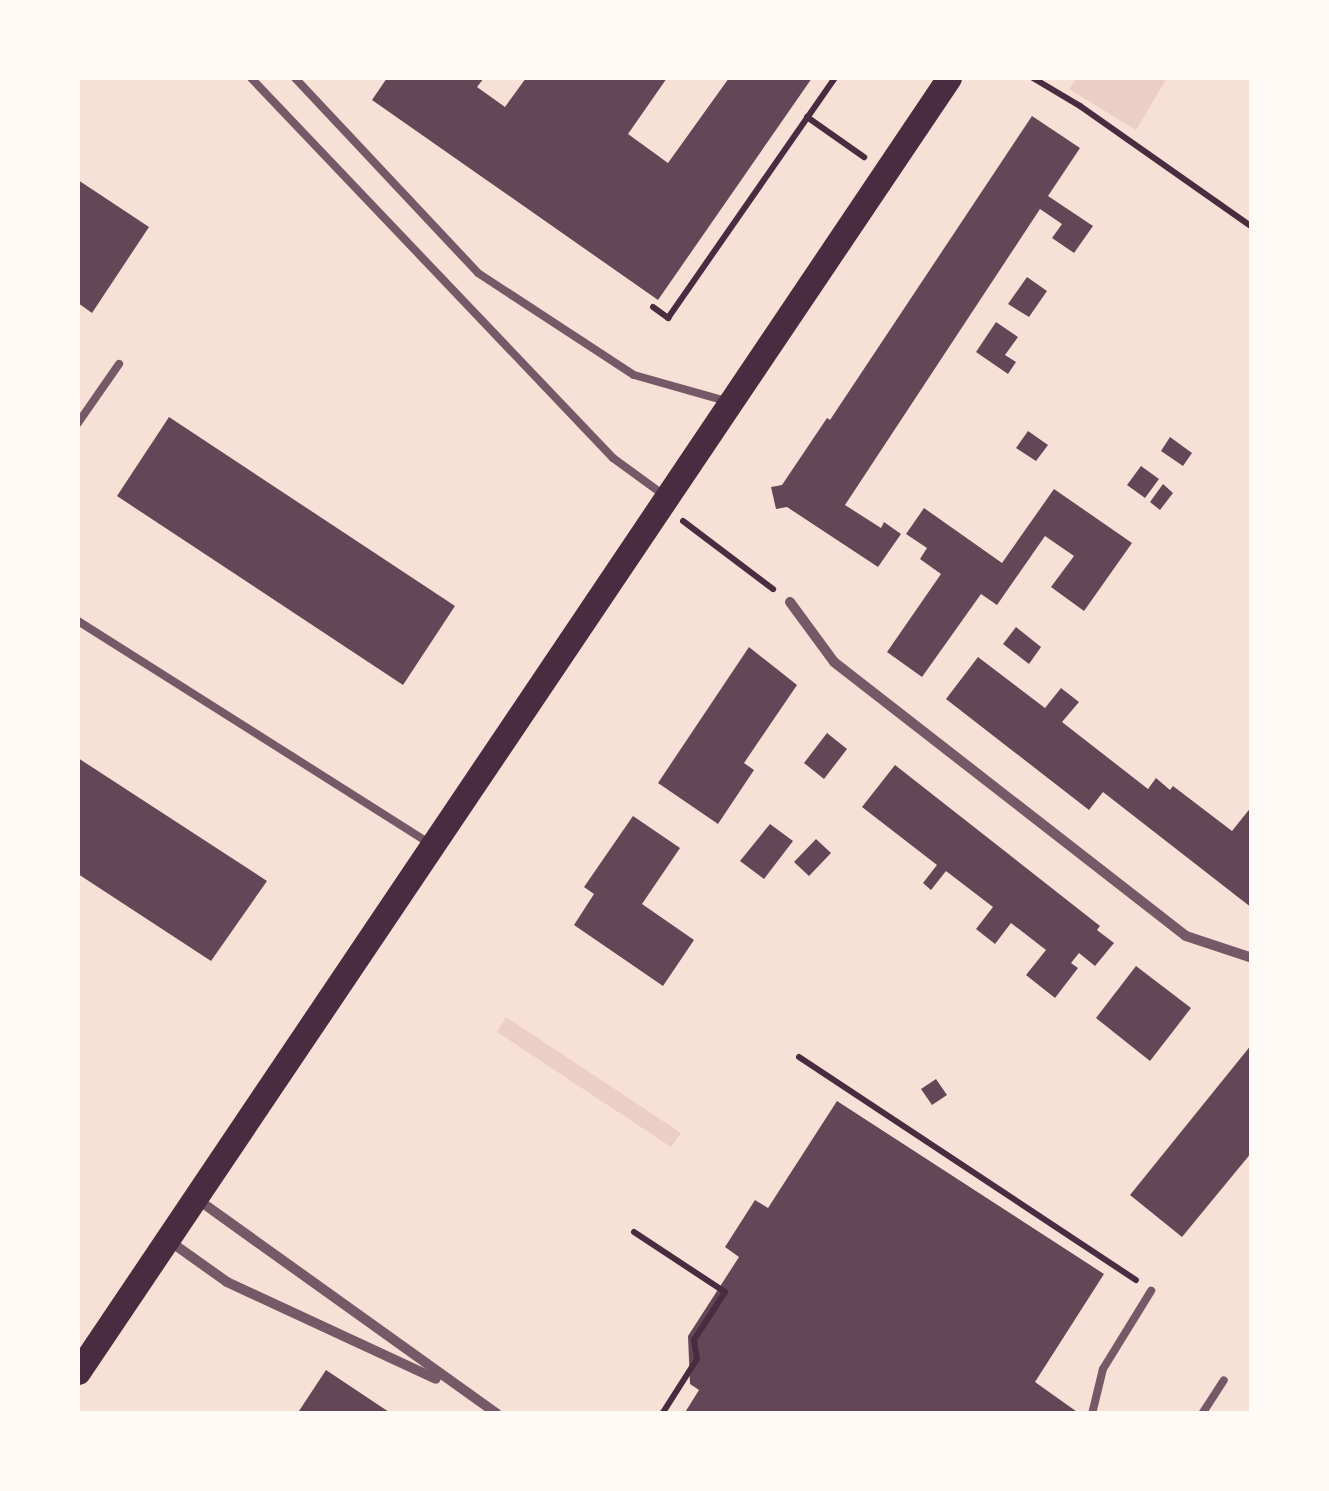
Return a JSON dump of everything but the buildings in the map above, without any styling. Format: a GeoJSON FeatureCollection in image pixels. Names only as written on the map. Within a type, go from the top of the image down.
{"type":"FeatureCollection","features":[{"type":"Feature","properties":{"kind":"main road"},"geometry":{"type":"LineString","coordinates":[[78,1372],[949,78]]}},
{"type":"Feature","properties":{"kind":"street"},"geometry":{"type":"LineString","coordinates":[[790,602],[834,662],[1186,936],[1252,958]]}},
{"type":"Feature","properties":{"kind":"street"},"geometry":{"type":"LineString","coordinates":[[195,1198],[497,1414]]}},
{"type":"Feature","properties":{"kind":"street"},"geometry":{"type":"LineString","coordinates":[[167,1239],[227,1282],[458,1389]]}},
{"type":"Feature","properties":{"kind":"lane"},"geometry":{"type":"LineString","coordinates":[[250,78],[613,458],[664,501]]}},
{"type":"Feature","properties":{"kind":"lane"},"geometry":{"type":"LineString","coordinates":[[295,78],[478,273],[634,376],[730,403]]}},
{"type":"Feature","properties":{"kind":"lane"},"geometry":{"type":"LineString","coordinates":[[78,422],[118,364]]}},
{"type":"Feature","properties":{"kind":"lane"},"geometry":{"type":"LineString","coordinates":[[78,621],[432,845]]}},
{"type":"Feature","properties":{"kind":"lane"},"geometry":{"type":"LineString","coordinates":[[1092,1414],[1103,1369],[1151,1290]]}},
{"type":"Feature","properties":{"kind":"lane"},"geometry":{"type":"LineString","coordinates":[[1202,1414],[1224,1380]]}},
{"type":"Feature","properties":{"kind":"path"},"geometry":{"type":"LineString","coordinates":[[653,307],[668,318],[835,78]]}},
{"type":"Feature","properties":{"kind":"path"},"geometry":{"type":"LineString","coordinates":[[1033,78],[1252,228]]}},
{"type":"Feature","properties":{"kind":"path"},"geometry":{"type":"LineString","coordinates":[[808,117],[886,172]]}},
{"type":"Feature","properties":{"kind":"path"},"geometry":{"type":"LineString","coordinates":[[664,501],[790,602]]}},
{"type":"Feature","properties":{"kind":"path"},"geometry":{"type":"LineString","coordinates":[[799,1057],[1151,1290]]}},
{"type":"Feature","properties":{"kind":"path"},"geometry":{"type":"LineString","coordinates":[[634,1232],[726,1292],[694,1340],[697,1359],[662,1414]]}},
{"type":"Feature","properties":{"kind":"shaded area"},"geometry":{"type":"Polygon","coordinates":[[[1077,78],[1167,78],[1136,130],[1069,89],[1077,78]]]}},
{"type":"Feature","properties":{"kind":"shaded area"},"geometry":{"type":"Polygon","coordinates":[[[506,1017],[681,1133],[671,1147],[497,1032],[506,1017]]]}}]}
